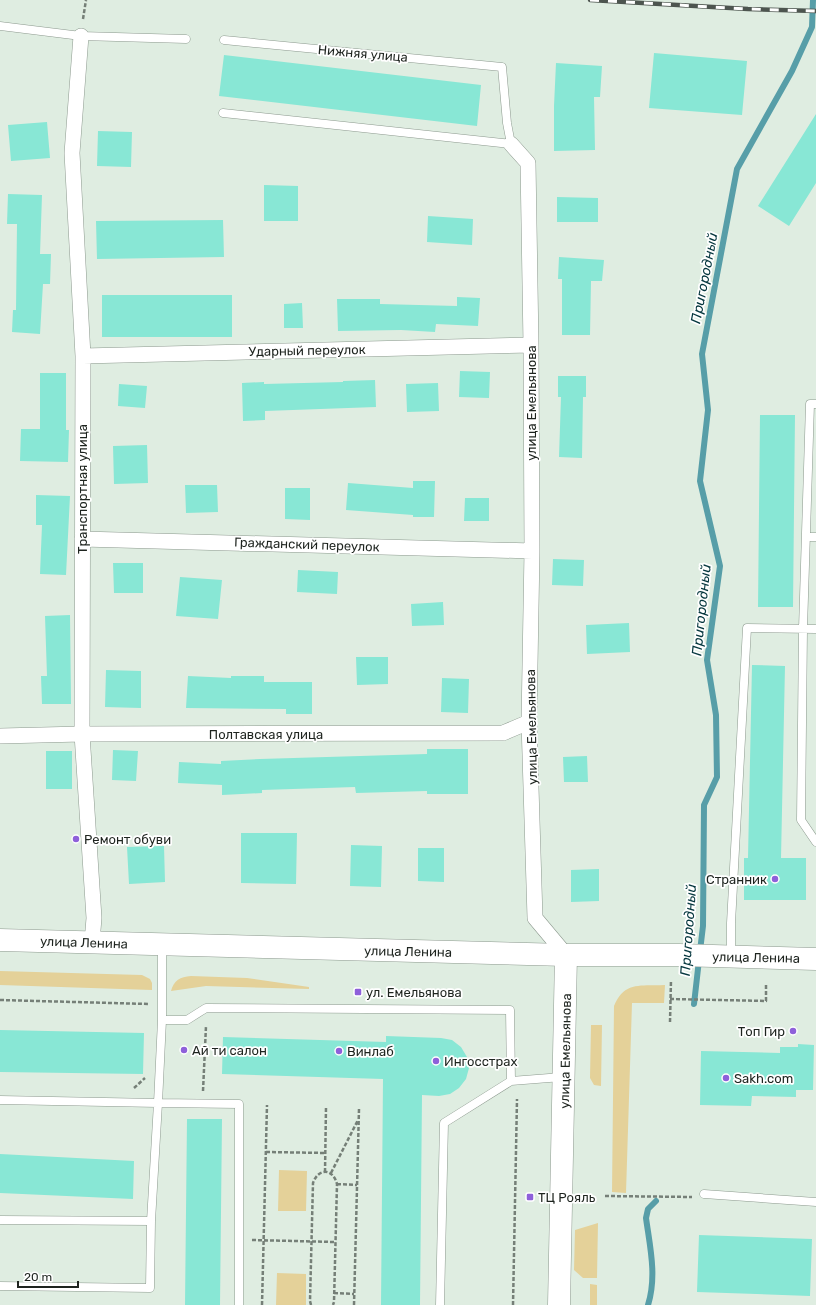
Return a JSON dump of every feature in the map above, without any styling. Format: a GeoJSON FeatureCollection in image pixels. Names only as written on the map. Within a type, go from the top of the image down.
{"type":"FeatureCollection","features":[{"type":"Feature","properties":{"kind":"main road","name":"улица Ленина"},"geometry":{"type":"LineString","coordinates":[[0,940],[566,955],[679,955],[816,959]]}},
{"type":"Feature","properties":{"kind":"main road","name":"улица Емельянова"},"geometry":{"type":"LineString","coordinates":[[559,1305],[565,1077],[566,955]]}},
{"type":"Feature","properties":{"kind":"street","name":"Транспортная улица"},"geometry":{"type":"LineString","coordinates":[[81,36],[72,153],[83,356],[82,734],[94,918],[92,942]]}},
{"type":"Feature","properties":{"kind":"street","name":"улица Емельянова"},"geometry":{"type":"LineString","coordinates":[[511,144],[528,163],[532,551],[529,722],[535,918],[566,955]]}},
{"type":"Feature","properties":{"kind":"street","name":"Ударный переулок"},"geometry":{"type":"LineString","coordinates":[[83,356],[531,345]]}},
{"type":"Feature","properties":{"kind":"street","name":"Гражданский переулок"},"geometry":{"type":"LineString","coordinates":[[82,539],[532,551]]}},
{"type":"Feature","properties":{"kind":"street","name":"Полтавская улица"},"geometry":{"type":"LineString","coordinates":[[0,736],[82,734],[503,733],[529,722]]}},
{"type":"Feature","properties":{"kind":"lane"},"geometry":{"type":"LineString","coordinates":[[0,26],[81,36],[186,39]]}},
{"type":"Feature","properties":{"kind":"lane","name":"Нижняя улица"},"geometry":{"type":"LineString","coordinates":[[224,40],[502,67],[507,123],[511,144]]}},
{"type":"Feature","properties":{"kind":"lane"},"geometry":{"type":"LineString","coordinates":[[223,113],[511,144]]}},
{"type":"Feature","properties":{"kind":"lane"},"geometry":{"type":"LineString","coordinates":[[816,404],[810,404],[803,629],[801,820],[816,842]]}},
{"type":"Feature","properties":{"kind":"lane"},"geometry":{"type":"LineString","coordinates":[[806,537],[816,537]]}},
{"type":"Feature","properties":{"kind":"lane"},"geometry":{"type":"LineString","coordinates":[[723,956],[731,923],[747,628],[816,629]]}},
{"type":"Feature","properties":{"kind":"lane"},"geometry":{"type":"LineString","coordinates":[[0,1286],[150,1288],[151,1222],[162,1020],[162,944]]}},
{"type":"Feature","properties":{"kind":"lane"},"geometry":{"type":"LineString","coordinates":[[162,1020],[187,1020],[206,1008],[510,1010],[511,1081]]}},
{"type":"Feature","properties":{"kind":"lane"},"geometry":{"type":"LineString","coordinates":[[440,1305],[444,1124],[511,1081],[565,1077]]}},
{"type":"Feature","properties":{"kind":"lane"},"geometry":{"type":"LineString","coordinates":[[0,1100],[239,1104],[240,1305]]}},
{"type":"Feature","properties":{"kind":"lane"},"geometry":{"type":"LineString","coordinates":[[704,1194],[816,1202]]}},
{"type":"Feature","properties":{"kind":"lane"},"geometry":{"type":"LineString","coordinates":[[0,1220],[151,1222]]}},
{"type":"Feature","properties":{"kind":"path"},"geometry":{"type":"LineString","coordinates":[[670,1022],[671,980]]}},
{"type":"Feature","properties":{"kind":"path"},"geometry":{"type":"LineString","coordinates":[[670,999],[766,1001],[766,985]]}},
{"type":"Feature","properties":{"kind":"path"},"geometry":{"type":"LineString","coordinates":[[0,1000],[152,1004],[152,999]]}},
{"type":"Feature","properties":{"kind":"path"},"geometry":{"type":"LineString","coordinates":[[203,1104],[206,1008]]}},
{"type":"Feature","properties":{"kind":"path"},"geometry":{"type":"LineString","coordinates":[[129,1088],[135,1088],[146,1077]]}},
{"type":"Feature","properties":{"kind":"path"},"geometry":{"type":"LineString","coordinates":[[512,1305],[517,1100]]}},
{"type":"Feature","properties":{"kind":"path"},"geometry":{"type":"LineString","coordinates":[[262,1305],[267,1105]]}},
{"type":"Feature","properties":{"kind":"path"},"geometry":{"type":"LineString","coordinates":[[325,1172],[326,1107]]}},
{"type":"Feature","properties":{"kind":"path"},"geometry":{"type":"LineString","coordinates":[[354,1305],[358,1108]]}},
{"type":"Feature","properties":{"kind":"path"},"geometry":{"type":"LineString","coordinates":[[331,1173],[358,1119]]}},
{"type":"Feature","properties":{"kind":"path"},"geometry":{"type":"LineString","coordinates":[[266,1152],[326,1153]]}},
{"type":"Feature","properties":{"kind":"path"},"geometry":{"type":"LineString","coordinates":[[311,1305],[313,1183],[319,1173],[325,1172],[331,1173],[335,1178],[336,1184],[333,1305]]}},
{"type":"Feature","properties":{"kind":"path"},"geometry":{"type":"LineString","coordinates":[[336,1184],[357,1185]]}},
{"type":"Feature","properties":{"kind":"path"},"geometry":{"type":"LineString","coordinates":[[605,1196],[688,1198],[704,1194]]}},
{"type":"Feature","properties":{"kind":"path"},"geometry":{"type":"LineString","coordinates":[[240,1239],[335,1242]]}},
{"type":"Feature","properties":{"kind":"path"},"geometry":{"type":"LineString","coordinates":[[334,1293],[354,1294]]}},
{"type":"Feature","properties":{"kind":"shaded area"},"geometry":{"type":"Polygon","coordinates":[[[0,971],[142,975],[150,979],[152,983],[152,990],[0,985],[0,971]]]}},
{"type":"Feature","properties":{"kind":"shaded area"},"geometry":{"type":"Polygon","coordinates":[[[191,976],[247,978],[309,987],[309,989],[206,986],[171,991],[174,984],[178,980],[191,976]]]}},
{"type":"Feature","properties":{"kind":"shaded area"},"geometry":{"type":"Polygon","coordinates":[[[665,985],[664,1003],[632,1003],[626,1193],[612,1192],[614,1006],[623,992],[634,986],[665,985]]]}},
{"type":"Feature","properties":{"kind":"shaded area"},"geometry":{"type":"Polygon","coordinates":[[[591,1025],[602,1025],[601,1086],[594,1085],[590,1078],[591,1025]]]}},
{"type":"Feature","properties":{"kind":"shaded area"},"geometry":{"type":"Polygon","coordinates":[[[279,1170],[307,1171],[306,1211],[278,1211],[279,1170]]]}},
{"type":"Feature","properties":{"kind":"shaded area"},"geometry":{"type":"Polygon","coordinates":[[[598,1223],[597,1278],[583,1278],[574,1270],[575,1230],[598,1223]]]}},
{"type":"Feature","properties":{"kind":"shaded area"},"geometry":{"type":"Polygon","coordinates":[[[277,1273],[306,1274],[306,1305],[276,1305],[277,1273]]]}},
{"type":"Feature","properties":{"kind":"shaded area"},"geometry":{"type":"Polygon","coordinates":[[[590,1284],[597,1285],[597,1305],[590,1305],[590,1284]]]}},
{"type":"Feature","properties":{"kind":"building"},"geometry":{"type":"Polygon","coordinates":[[[654,53],[747,61],[742,115],[649,108],[654,53]]]}},
{"type":"Feature","properties":{"kind":"building"},"geometry":{"type":"Polygon","coordinates":[[[224,55],[481,85],[477,126],[219,96],[224,55]]]}},
{"type":"Feature","properties":{"kind":"building"},"geometry":{"type":"Polygon","coordinates":[[[556,63],[602,66],[600,97],[594,97],[595,150],[554,151],[556,63]]]}},
{"type":"Feature","properties":{"kind":"building"},"geometry":{"type":"Polygon","coordinates":[[[816,114],[816,183],[789,226],[758,206],[816,114]]]}},
{"type":"Feature","properties":{"kind":"building"},"geometry":{"type":"Polygon","coordinates":[[[47,122],[50,158],[11,161],[8,125],[47,122]]]}},
{"type":"Feature","properties":{"kind":"building"},"geometry":{"type":"Polygon","coordinates":[[[98,131],[132,132],[131,167],[97,166],[98,131]]]}},
{"type":"Feature","properties":{"kind":"building"},"geometry":{"type":"Polygon","coordinates":[[[264,185],[298,186],[298,221],[264,221],[264,185]]]}},
{"type":"Feature","properties":{"kind":"building"},"geometry":{"type":"Polygon","coordinates":[[[8,194],[42,195],[40,254],[51,254],[50,284],[43,284],[40,334],[12,332],[13,310],[16,310],[17,224],[7,224],[8,194]]]}},
{"type":"Feature","properties":{"kind":"building"},"geometry":{"type":"Polygon","coordinates":[[[557,197],[598,198],[598,222],[557,222],[557,197]]]}},
{"type":"Feature","properties":{"kind":"building"},"geometry":{"type":"Polygon","coordinates":[[[428,216],[473,219],[472,245],[427,242],[428,216]]]}},
{"type":"Feature","properties":{"kind":"building"},"geometry":{"type":"Polygon","coordinates":[[[223,220],[224,257],[97,259],[96,221],[223,220]]]}},
{"type":"Feature","properties":{"kind":"building"},"geometry":{"type":"Polygon","coordinates":[[[559,257],[604,260],[602,281],[591,281],[590,335],[562,335],[562,279],[558,279],[559,257]]]}},
{"type":"Feature","properties":{"kind":"building"},"geometry":{"type":"Polygon","coordinates":[[[102,295],[232,295],[232,337],[102,337],[102,295]]]}},
{"type":"Feature","properties":{"kind":"building"},"geometry":{"type":"Polygon","coordinates":[[[457,297],[480,298],[478,326],[436,324],[435,332],[401,330],[338,331],[337,299],[380,299],[380,304],[457,306],[457,297]]]}},
{"type":"Feature","properties":{"kind":"building"},"geometry":{"type":"Polygon","coordinates":[[[302,303],[303,328],[284,328],[284,304],[302,303]]]}},
{"type":"Feature","properties":{"kind":"building"},"geometry":{"type":"Polygon","coordinates":[[[460,371],[490,372],[489,398],[459,397],[460,371]]]}},
{"type":"Feature","properties":{"kind":"building"},"geometry":{"type":"Polygon","coordinates":[[[40,373],[66,373],[66,430],[69,430],[68,462],[20,461],[21,429],[40,429],[40,373]]]}},
{"type":"Feature","properties":{"kind":"building"},"geometry":{"type":"Polygon","coordinates":[[[558,376],[586,376],[586,397],[583,397],[582,458],[559,457],[561,397],[558,397],[558,376]]]}},
{"type":"Feature","properties":{"kind":"building"},"geometry":{"type":"Polygon","coordinates":[[[375,380],[376,407],[265,411],[265,420],[243,421],[242,383],[264,382],[264,384],[375,380]]]}},
{"type":"Feature","properties":{"kind":"building"},"geometry":{"type":"Polygon","coordinates":[[[438,383],[439,411],[407,412],[406,384],[438,383]]]}},
{"type":"Feature","properties":{"kind":"building"},"geometry":{"type":"Polygon","coordinates":[[[119,384],[147,386],[145,408],[118,406],[119,384]]]}},
{"type":"Feature","properties":{"kind":"building"},"geometry":{"type":"Polygon","coordinates":[[[760,415],[795,415],[793,607],[758,607],[760,415]]]}},
{"type":"Feature","properties":{"kind":"building"},"geometry":{"type":"Polygon","coordinates":[[[147,445],[148,483],[114,484],[113,446],[147,445]]]}},
{"type":"Feature","properties":{"kind":"building"},"geometry":{"type":"Polygon","coordinates":[[[413,481],[435,481],[434,517],[413,517],[413,515],[346,510],[348,483],[413,488],[413,481]]]}},
{"type":"Feature","properties":{"kind":"building"},"geometry":{"type":"Polygon","coordinates":[[[185,485],[217,485],[218,512],[186,513],[185,485]]]}},
{"type":"Feature","properties":{"kind":"building"},"geometry":{"type":"Polygon","coordinates":[[[285,488],[310,488],[310,520],[285,519],[285,488]]]}},
{"type":"Feature","properties":{"kind":"building"},"geometry":{"type":"Polygon","coordinates":[[[36,495],[70,496],[66,575],[40,574],[42,525],[36,525],[36,495]]]}},
{"type":"Feature","properties":{"kind":"building"},"geometry":{"type":"Polygon","coordinates":[[[465,498],[489,498],[489,521],[464,521],[465,498]]]}},
{"type":"Feature","properties":{"kind":"building"},"geometry":{"type":"Polygon","coordinates":[[[553,559],[584,560],[583,586],[552,585],[553,559]]]}},
{"type":"Feature","properties":{"kind":"building"},"geometry":{"type":"Polygon","coordinates":[[[113,563],[143,563],[143,593],[114,593],[113,563]]]}},
{"type":"Feature","properties":{"kind":"building"},"geometry":{"type":"Polygon","coordinates":[[[298,570],[338,572],[337,594],[297,592],[298,570]]]}},
{"type":"Feature","properties":{"kind":"building"},"geometry":{"type":"Polygon","coordinates":[[[180,577],[222,580],[218,619],[176,616],[180,577]]]}},
{"type":"Feature","properties":{"kind":"building"},"geometry":{"type":"Polygon","coordinates":[[[443,602],[444,625],[412,626],[411,604],[443,602]]]}},
{"type":"Feature","properties":{"kind":"building"},"geometry":{"type":"Polygon","coordinates":[[[70,615],[71,704],[42,704],[41,676],[47,676],[45,616],[70,615]]]}},
{"type":"Feature","properties":{"kind":"building"},"geometry":{"type":"Polygon","coordinates":[[[629,623],[630,652],[587,654],[586,625],[629,623]]]}},
{"type":"Feature","properties":{"kind":"building"},"geometry":{"type":"Polygon","coordinates":[[[356,657],[388,657],[388,684],[357,685],[356,657]]]}},
{"type":"Feature","properties":{"kind":"building"},"geometry":{"type":"Polygon","coordinates":[[[752,665],[785,666],[781,858],[806,858],[806,900],[744,900],[744,858],[748,858],[752,665]]]}},
{"type":"Feature","properties":{"kind":"building"},"geometry":{"type":"Polygon","coordinates":[[[106,670],[141,671],[141,708],[105,707],[106,670]]]}},
{"type":"Feature","properties":{"kind":"building"},"geometry":{"type":"Polygon","coordinates":[[[188,676],[231,678],[231,676],[264,676],[264,682],[312,682],[312,714],[286,714],[286,709],[186,708],[188,676]]]}},
{"type":"Feature","properties":{"kind":"building"},"geometry":{"type":"Polygon","coordinates":[[[442,678],[469,679],[468,713],[441,712],[442,678]]]}},
{"type":"Feature","properties":{"kind":"building"},"geometry":{"type":"Polygon","coordinates":[[[427,749],[468,749],[468,794],[427,794],[427,791],[356,793],[355,787],[262,790],[262,793],[222,795],[222,785],[178,783],[179,762],[221,764],[221,761],[260,759],[427,754],[427,749]]]}},
{"type":"Feature","properties":{"kind":"building"},"geometry":{"type":"Polygon","coordinates":[[[113,750],[138,751],[136,781],[112,780],[113,750]]]}},
{"type":"Feature","properties":{"kind":"building"},"geometry":{"type":"Polygon","coordinates":[[[46,751],[72,751],[72,789],[46,789],[46,751]]]}},
{"type":"Feature","properties":{"kind":"building"},"geometry":{"type":"Polygon","coordinates":[[[587,756],[588,782],[564,782],[563,757],[587,756]]]}},
{"type":"Feature","properties":{"kind":"building"},"geometry":{"type":"Polygon","coordinates":[[[241,833],[297,833],[296,884],[241,883],[241,833]]]}},
{"type":"Feature","properties":{"kind":"building"},"geometry":{"type":"Polygon","coordinates":[[[351,845],[382,846],[381,887],[350,886],[351,845]]]}},
{"type":"Feature","properties":{"kind":"building"},"geometry":{"type":"Polygon","coordinates":[[[164,846],[165,882],[129,884],[127,847],[164,846]]]}},
{"type":"Feature","properties":{"kind":"building"},"geometry":{"type":"Polygon","coordinates":[[[418,848],[444,848],[444,882],[418,881],[418,848]]]}},
{"type":"Feature","properties":{"kind":"building"},"geometry":{"type":"Polygon","coordinates":[[[599,869],[599,901],[571,902],[571,870],[599,869]]]}},
{"type":"Feature","properties":{"kind":"building"},"geometry":{"type":"Polygon","coordinates":[[[0,1030],[144,1033],[143,1074],[0,1072],[0,1030]]]}},
{"type":"Feature","properties":{"kind":"building"},"geometry":{"type":"Polygon","coordinates":[[[386,1036],[441,1038],[452,1040],[461,1047],[467,1057],[469,1068],[466,1079],[459,1088],[450,1094],[439,1096],[422,1095],[420,1305],[381,1305],[383,1079],[222,1074],[223,1037],[386,1042],[386,1036]]]}},
{"type":"Feature","properties":{"kind":"building"},"geometry":{"type":"Polygon","coordinates":[[[798,1044],[814,1045],[813,1090],[796,1090],[796,1097],[752,1096],[751,1106],[700,1105],[701,1051],[780,1053],[780,1047],[798,1047],[798,1044]]]}},
{"type":"Feature","properties":{"kind":"building"},"geometry":{"type":"Polygon","coordinates":[[[187,1119],[222,1119],[220,1305],[185,1305],[187,1119]]]}},
{"type":"Feature","properties":{"kind":"building"},"geometry":{"type":"Polygon","coordinates":[[[0,1154],[134,1161],[133,1199],[0,1193],[0,1154]]]}},
{"type":"Feature","properties":{"kind":"building"},"geometry":{"type":"Polygon","coordinates":[[[699,1235],[812,1239],[810,1296],[697,1292],[699,1235]]]}},
{"type":"Feature","properties":{"kind":"waterway","name":"Пригородный"},"geometry":{"type":"LineString","coordinates":[[700,951],[703,926],[704,805],[717,777],[716,715],[707,660],[720,566],[700,481],[708,410],[702,354],[737,169],[792,71],[812,27],[813,0]]}},
{"type":"Feature","properties":{"kind":"waterway","name":"Пригородный"},"geometry":{"type":"LineString","coordinates":[[694,1004],[699,960]]}},
{"type":"Feature","properties":{"kind":"waterway","name":"Пригородный"},"geometry":{"type":"LineString","coordinates":[[648,1305],[651,1294],[652,1262],[646,1218],[648,1209],[656,1201]]}},
{"type":"Feature","properties":{"kind":"railway"},"geometry":{"type":"LineString","coordinates":[[590,0],[748,9],[816,11]]}},
{"type":"Feature","properties":{"kind":"place","name":"Ремонт обуви"},"geometry":{"type":"Point","coordinates":[76,839]}},
{"type":"Feature","properties":{"kind":"place","name":"Странник"},"geometry":{"type":"Point","coordinates":[775,879]}},
{"type":"Feature","properties":{"kind":"place","name":"ул. Емельянова"},"geometry":{"type":"Point","coordinates":[358,992]}},
{"type":"Feature","properties":{"kind":"place","name":"Топ Гир"},"geometry":{"type":"Point","coordinates":[793,1031]}},
{"type":"Feature","properties":{"kind":"place","name":"Ай ти салон"},"geometry":{"type":"Point","coordinates":[184,1050]}},
{"type":"Feature","properties":{"kind":"place","name":"Винлаб"},"geometry":{"type":"Point","coordinates":[339,1051]}},
{"type":"Feature","properties":{"kind":"place","name":"Ингосстрах"},"geometry":{"type":"Point","coordinates":[436,1061]}},
{"type":"Feature","properties":{"kind":"place","name":"Sakh.com"},"geometry":{"type":"Point","coordinates":[726,1078]}},
{"type":"Feature","properties":{"kind":"place","name":"ТЦ Рояль"},"geometry":{"type":"Point","coordinates":[530,1197]}}]}
